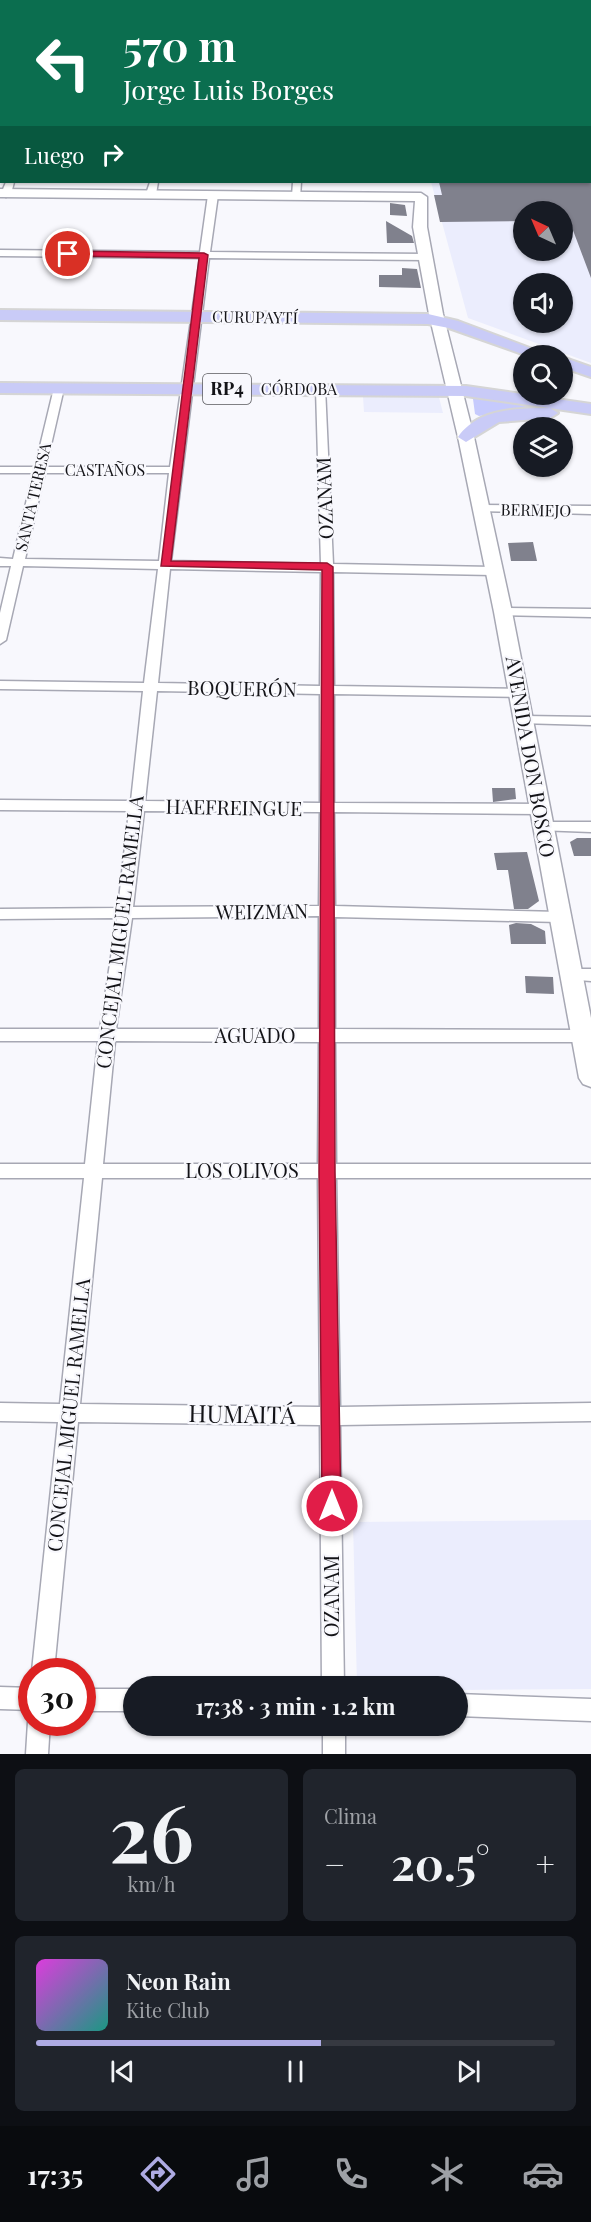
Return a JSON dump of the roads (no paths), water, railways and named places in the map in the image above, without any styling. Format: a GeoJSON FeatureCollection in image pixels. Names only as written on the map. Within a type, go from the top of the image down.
{"type":"FeatureCollection","features":[{"type":"Feature","properties":{"kind":"main road","name":"AVENIDA DON BOSCO"},"geometry":{"type":"LineString","coordinates":[[418,183],[432,231],[445,322]]}},
{"type":"Feature","properties":{"kind":"main road"},"geometry":{"type":"LineString","coordinates":[[6,190],[153,188],[213,195],[421,197]]}},
{"type":"Feature","properties":{"kind":"main road","name":"AVENIDA DON BOSCO"},"geometry":{"type":"LineString","coordinates":[[421,197],[420,226],[460,391],[466,437],[519,693],[559,917],[581,975],[583,1036],[591,1078]]}},
{"type":"Feature","properties":{"kind":"main road","name":"CURUPAYTÍ"},"geometry":{"type":"LineString","coordinates":[[0,315],[196,316],[445,322],[513,345]]}},
{"type":"Feature","properties":{"kind":"main road"},"geometry":{"type":"LineString","coordinates":[[573,366],[591,372]]}},
{"type":"Feature","properties":{"kind":"main road","name":"CÓRDOBA"},"geometry":{"type":"LineString","coordinates":[[0,388],[460,391]]}},
{"type":"Feature","properties":{"kind":"main road","name":"RP4"},"geometry":{"type":"LineString","coordinates":[[460,391],[591,410]]}},
{"type":"Feature","properties":{"kind":"main road"},"geometry":{"type":"LineString","coordinates":[[466,437],[479,423],[500,417],[591,410]]}},
{"type":"Feature","properties":{"kind":"street"},"geometry":{"type":"LineString","coordinates":[[297,183],[297,196]]}},
{"type":"Feature","properties":{"kind":"street","name":"CONCEJAL MIGUEL RAMELLA"},"geometry":{"type":"LineString","coordinates":[[44,1658],[71,1412],[92,1171],[107,1036],[125,914],[148,688],[175,470],[213,195]]}},
{"type":"Feature","properties":{"kind":"street"},"geometry":{"type":"LineString","coordinates":[[0,253],[426,257]]}},
{"type":"Feature","properties":{"kind":"street","name":"SANTA TERESA"},"geometry":{"type":"LineString","coordinates":[[0,640],[59,388]]}},
{"type":"Feature","properties":{"kind":"street","name":"OZANAM"},"geometry":{"type":"LineString","coordinates":[[321,390],[327,567],[327,1172],[333,1676]]}},
{"type":"Feature","properties":{"kind":"street","name":"CASTAÑOS"},"geometry":{"type":"LineString","coordinates":[[0,470],[175,470]]}},
{"type":"Feature","properties":{"kind":"street","name":"BERMEJO"},"geometry":{"type":"LineString","coordinates":[[481,509],[591,510]]}},
{"type":"Feature","properties":{"kind":"street"},"geometry":{"type":"LineString","coordinates":[[0,562],[493,570]]}},
{"type":"Feature","properties":{"kind":"street"},"geometry":{"type":"LineString","coordinates":[[503,612],[591,613]]}},
{"type":"Feature","properties":{"kind":"street","name":"BOQUERÓN"},"geometry":{"type":"LineString","coordinates":[[0,685],[519,693]]}},
{"type":"Feature","properties":{"kind":"street"},"geometry":{"type":"LineString","coordinates":[[524,720],[591,722]]}},
{"type":"Feature","properties":{"kind":"street","name":"HAEFREINGUE"},"geometry":{"type":"LineString","coordinates":[[0,805],[326,808],[542,818],[591,827]]}},
{"type":"Feature","properties":{"kind":"street","name":"WEIZMAN"},"geometry":{"type":"LineString","coordinates":[[0,914],[327,911],[559,917]]}},
{"type":"Feature","properties":{"kind":"street","name":"AGUADO"},"geometry":{"type":"LineString","coordinates":[[0,1035],[583,1036]]}},
{"type":"Feature","properties":{"kind":"street","name":"LOS OLIVOS"},"geometry":{"type":"LineString","coordinates":[[0,1171],[591,1171]]}},
{"type":"Feature","properties":{"kind":"street","name":"HUMAITÁ"},"geometry":{"type":"LineString","coordinates":[[0,1412],[331,1416],[591,1412]]}},
{"type":"Feature","properties":{"kind":"street"},"geometry":{"type":"LineString","coordinates":[[0,1698],[18,1699]]}},
{"type":"Feature","properties":{"kind":"street"},"geometry":{"type":"LineString","coordinates":[[96,1700],[123,1700]]}},
{"type":"Feature","properties":{"kind":"street"},"geometry":{"type":"LineString","coordinates":[[468,1705],[591,1710]]}},
{"type":"Feature","properties":{"kind":"street"},"geometry":{"type":"LineString","coordinates":[[37,1754],[38,1736]]}},
{"type":"Feature","properties":{"kind":"street"},"geometry":{"type":"LineString","coordinates":[[334,1736],[334,1754]]}}]}
